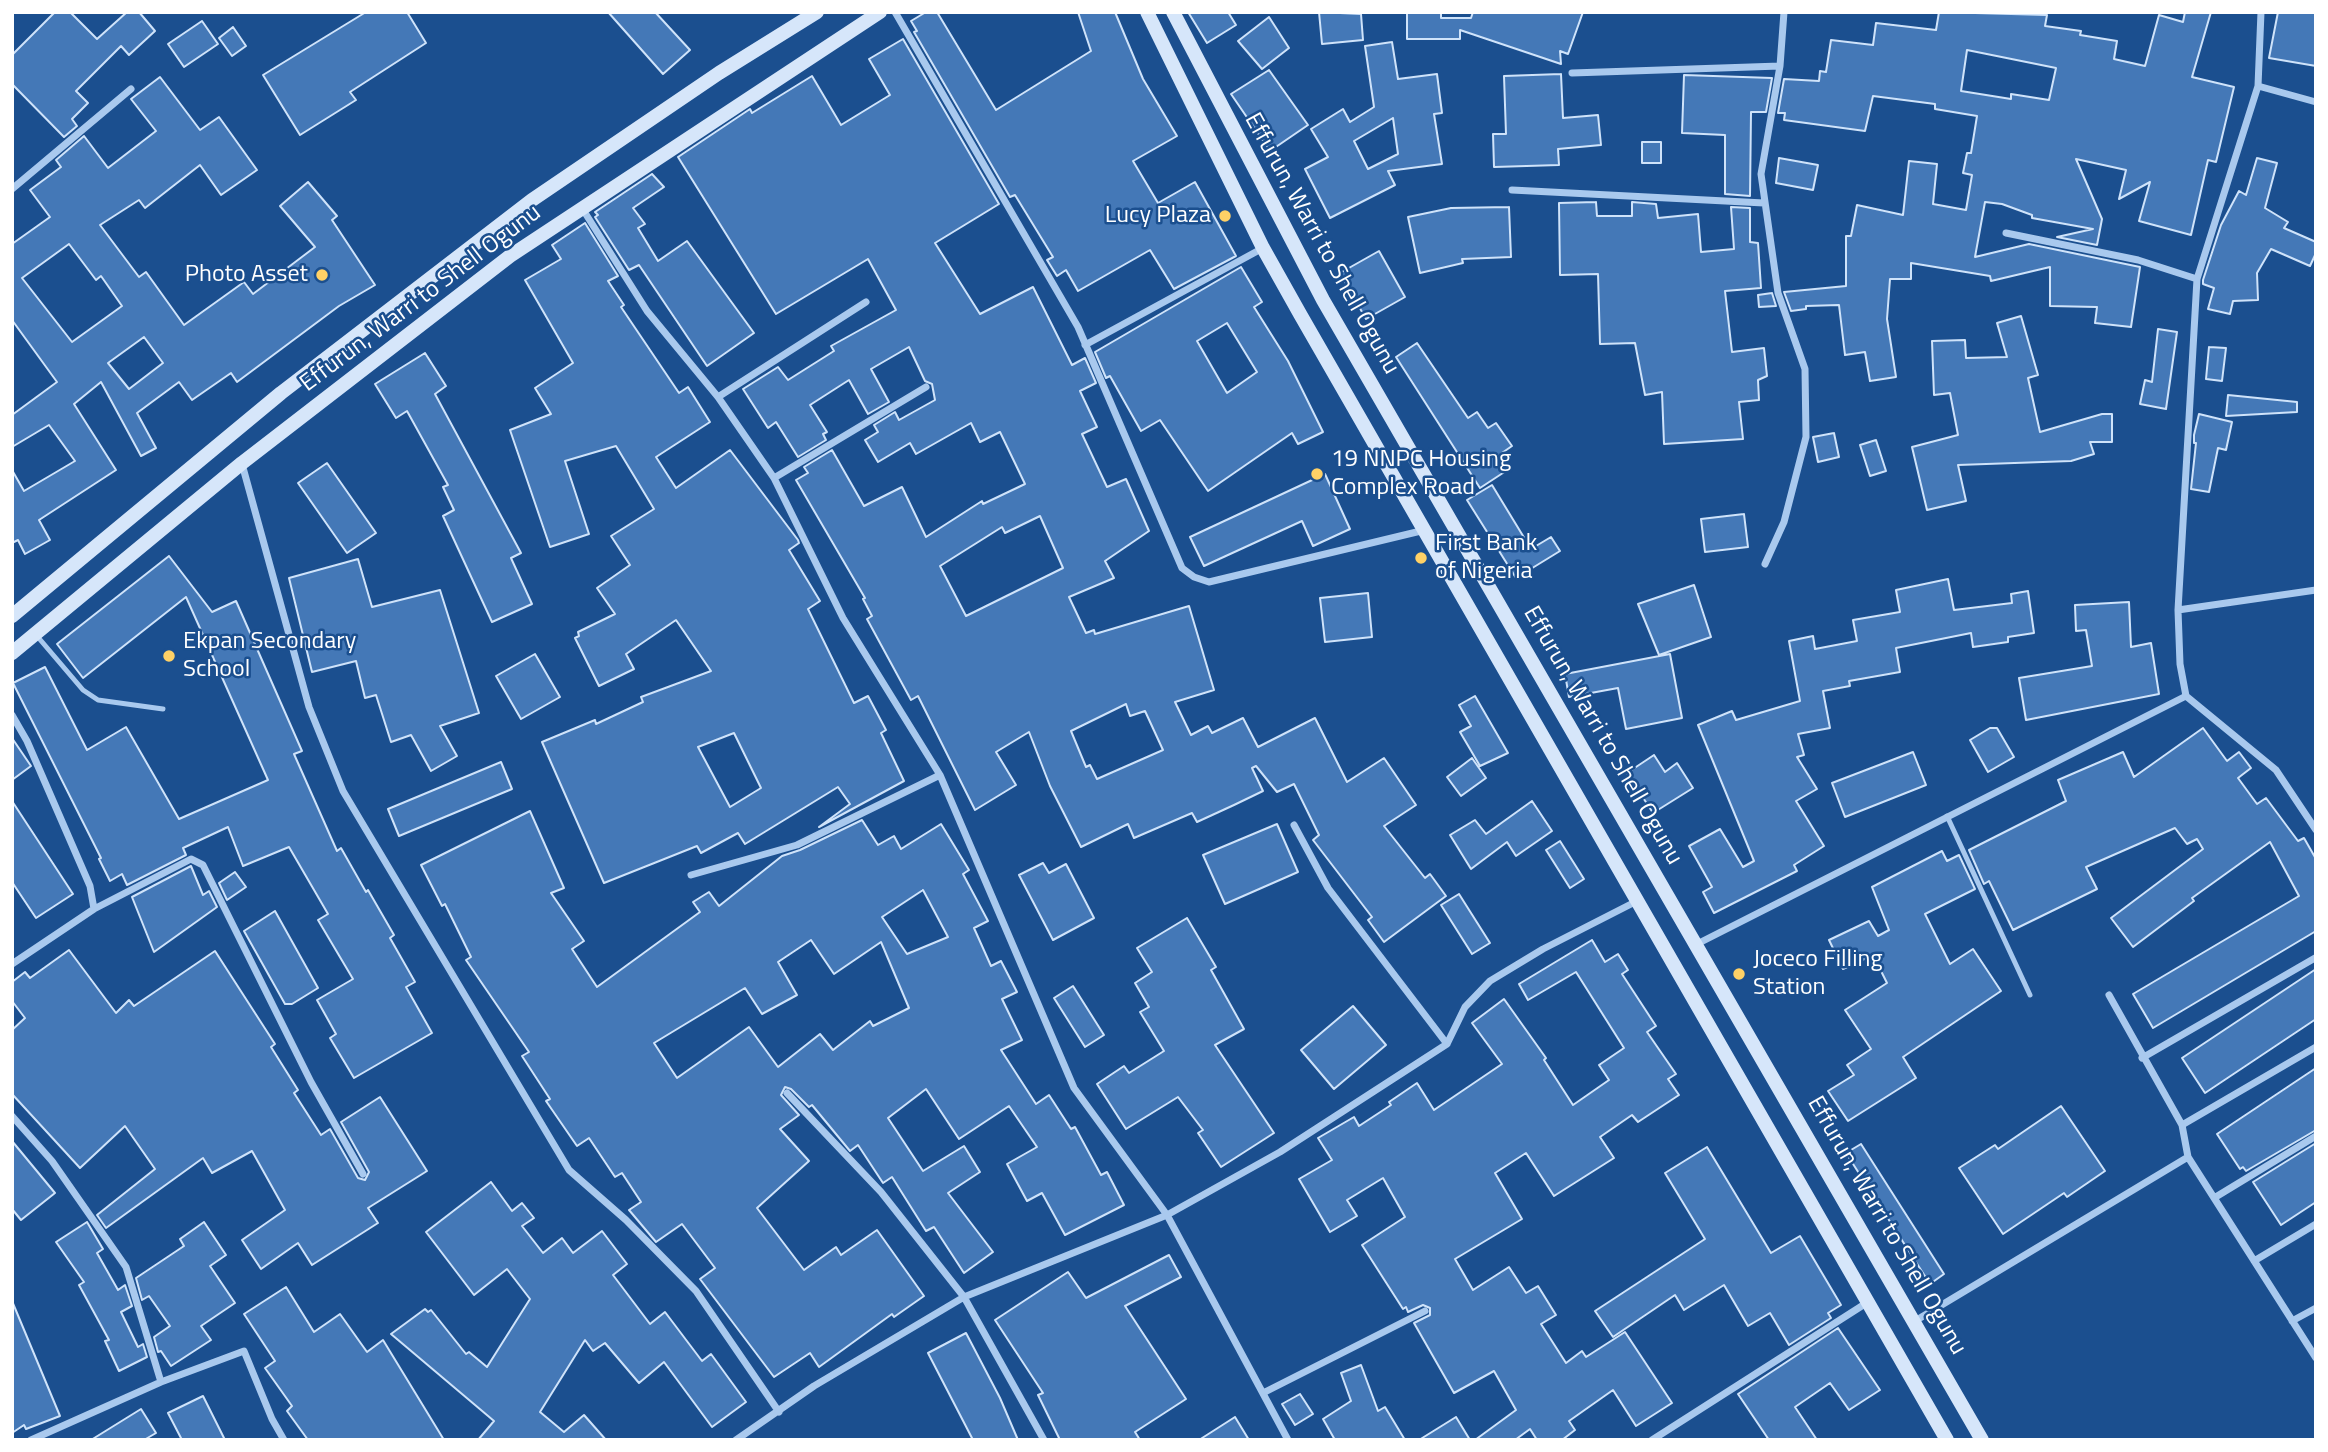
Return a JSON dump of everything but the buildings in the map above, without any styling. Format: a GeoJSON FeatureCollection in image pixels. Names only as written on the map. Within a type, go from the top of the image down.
{"type":"FeatureCollection","features":[{"type":"Feature","properties":{"kind":"street","name":"Effurun, Warri to Shell Ogunu"},"geometry":{"type":"LineString","coordinates":[[12,616],[281,393],[532,200],[719,73],[817,12]]}},
{"type":"Feature","properties":{"kind":"street","name":"Effurun, Warri to Shell Ogunu"},"geometry":{"type":"LineString","coordinates":[[12,653],[242,463],[510,256],[880,12]]}},
{"type":"Feature","properties":{"kind":"street"},"geometry":{"type":"LineString","coordinates":[[895,12],[1078,327],[1182,568],[1194,577],[1209,582],[1425,530]]}},
{"type":"Feature","properties":{"kind":"street","name":"Effurun, Warri to Shell Ogunu"},"geometry":{"type":"LineString","coordinates":[[1147,12],[1263,248],[1947,1440]]}},
{"type":"Feature","properties":{"kind":"street","name":"Effurun, Warri to Shell Ogunu"},"geometry":{"type":"LineString","coordinates":[[1173,12],[1323,300],[1982,1440]]}},
{"type":"Feature","properties":{"kind":"street"},"geometry":{"type":"LineString","coordinates":[[1765,564],[1784,522],[1806,437],[1805,369],[1778,293],[1761,174],[1780,66],[1784,12]]}},
{"type":"Feature","properties":{"kind":"street"},"geometry":{"type":"LineString","coordinates":[[2261,12],[2258,86],[2197,279],[2178,610],[2180,664],[2186,696],[2276,770],[2316,830]]}},
{"type":"Feature","properties":{"kind":"street"},"geometry":{"type":"LineString","coordinates":[[1572,73],[1780,66]]}},
{"type":"Feature","properties":{"kind":"street"},"geometry":{"type":"LineString","coordinates":[[2258,86],[2316,102]]}},
{"type":"Feature","properties":{"kind":"street"},"geometry":{"type":"LineString","coordinates":[[12,188],[131,89]]}},
{"type":"Feature","properties":{"kind":"street"},"geometry":{"type":"LineString","coordinates":[[1512,190],[1764,203]]}},
{"type":"Feature","properties":{"kind":"street"},"geometry":{"type":"LineString","coordinates":[[582,208],[647,311],[718,397],[774,478],[842,618],[940,775],[1074,1088],[1167,1215],[1288,1440]]}},
{"type":"Feature","properties":{"kind":"street"},"geometry":{"type":"LineString","coordinates":[[2006,233],[2138,260],[2197,279]]}},
{"type":"Feature","properties":{"kind":"street"},"geometry":{"type":"LineString","coordinates":[[1085,345],[1263,248]]}},
{"type":"Feature","properties":{"kind":"street"},"geometry":{"type":"LineString","coordinates":[[718,397],[866,302]]}},
{"type":"Feature","properties":{"kind":"street"},"geometry":{"type":"LineString","coordinates":[[774,478],[926,387]]}},
{"type":"Feature","properties":{"kind":"street"},"geometry":{"type":"LineString","coordinates":[[242,463],[309,707],[343,791],[569,1170],[626,1220],[696,1291],[779,1412]]}},
{"type":"Feature","properties":{"kind":"street"},"geometry":{"type":"LineString","coordinates":[[2178,610],[2316,590]]}},
{"type":"Feature","properties":{"kind":"street"},"geometry":{"type":"LineString","coordinates":[[1697,944],[2186,696]]}},
{"type":"Feature","properties":{"kind":"street"},"geometry":{"type":"LineString","coordinates":[[12,715],[27,741],[90,886],[94,909]]}},
{"type":"Feature","properties":{"kind":"street"},"geometry":{"type":"LineString","coordinates":[[691,876],[797,845],[940,775]]}},
{"type":"Feature","properties":{"kind":"street"},"geometry":{"type":"LineString","coordinates":[[1294,825],[1328,888],[1447,1044]]}},
{"type":"Feature","properties":{"kind":"street"},"geometry":{"type":"LineString","coordinates":[[12,964],[94,909],[191,859],[203,865],[311,1082],[363,1174]]}},
{"type":"Feature","properties":{"kind":"street"},"geometry":{"type":"LineString","coordinates":[[736,1440],[814,1386],[964,1297],[1167,1215],[1280,1152],[1447,1044],[1465,1006],[1490,981],[1543,949],[1637,901]]}},
{"type":"Feature","properties":{"kind":"street"},"geometry":{"type":"LineString","coordinates":[[2142,1058],[2315,958]]}},
{"type":"Feature","properties":{"kind":"street"},"geometry":{"type":"LineString","coordinates":[[2109,995],[2182,1125],[2188,1157],[2316,1358]]}},
{"type":"Feature","properties":{"kind":"street"},"geometry":{"type":"LineString","coordinates":[[2182,1125],[2316,1046]]}},
{"type":"Feature","properties":{"kind":"street"},"geometry":{"type":"LineString","coordinates":[[787,1093],[881,1192],[964,1297],[1044,1440]]}},
{"type":"Feature","properties":{"kind":"street"},"geometry":{"type":"LineString","coordinates":[[12,1116],[52,1161],[126,1267],[160,1382]]}},
{"type":"Feature","properties":{"kind":"street"},"geometry":{"type":"LineString","coordinates":[[2214,1198],[2316,1136]]}},
{"type":"Feature","properties":{"kind":"street"},"geometry":{"type":"LineString","coordinates":[[1915,1321],[2188,1157]]}},
{"type":"Feature","properties":{"kind":"street"},"geometry":{"type":"LineString","coordinates":[[2254,1261],[2316,1224]]}},
{"type":"Feature","properties":{"kind":"street"},"geometry":{"type":"LineString","coordinates":[[1652,1440],[1868,1302]]}},
{"type":"Feature","properties":{"kind":"street"},"geometry":{"type":"LineString","coordinates":[[2292,1321],[2316,1308]]}},
{"type":"Feature","properties":{"kind":"street"},"geometry":{"type":"LineString","coordinates":[[1263,1393],[1425,1311]]}},
{"type":"Feature","properties":{"kind":"street"},"geometry":{"type":"LineString","coordinates":[[32,1440],[160,1382],[244,1351],[272,1419],[284,1440]]}},
{"type":"Feature","properties":{"kind":"street"},"geometry":{"type":"LineString","coordinates":[[750,1430],[754,1440]]}},
{"type":"Feature","properties":{"kind":"lane"},"geometry":{"type":"LineString","coordinates":[[35,634],[74,681],[98,699],[163,709]]}},
{"type":"Feature","properties":{"kind":"lane"},"geometry":{"type":"LineString","coordinates":[[1947,816],[2030,995]]}},
{"type":"Feature","properties":{"kind":"place","name":"Lucy Plaza"},"geometry":{"type":"Point","coordinates":[1225,216]}},
{"type":"Feature","properties":{"kind":"place","name":"Photo Asset"},"geometry":{"type":"Point","coordinates":[322,275]}},
{"type":"Feature","properties":{"kind":"place","name":"19 NNPC Housing Complex Road"},"geometry":{"type":"Point","coordinates":[1317,474]}},
{"type":"Feature","properties":{"kind":"place","name":"First Bank of Nigeria"},"geometry":{"type":"Point","coordinates":[1421,558]}},
{"type":"Feature","properties":{"kind":"place","name":"Ekpan Secondary School"},"geometry":{"type":"Point","coordinates":[169,656]}},
{"type":"Feature","properties":{"kind":"place","name":"Joceco Filling Station"},"geometry":{"type":"Point","coordinates":[1739,974]}}]}
